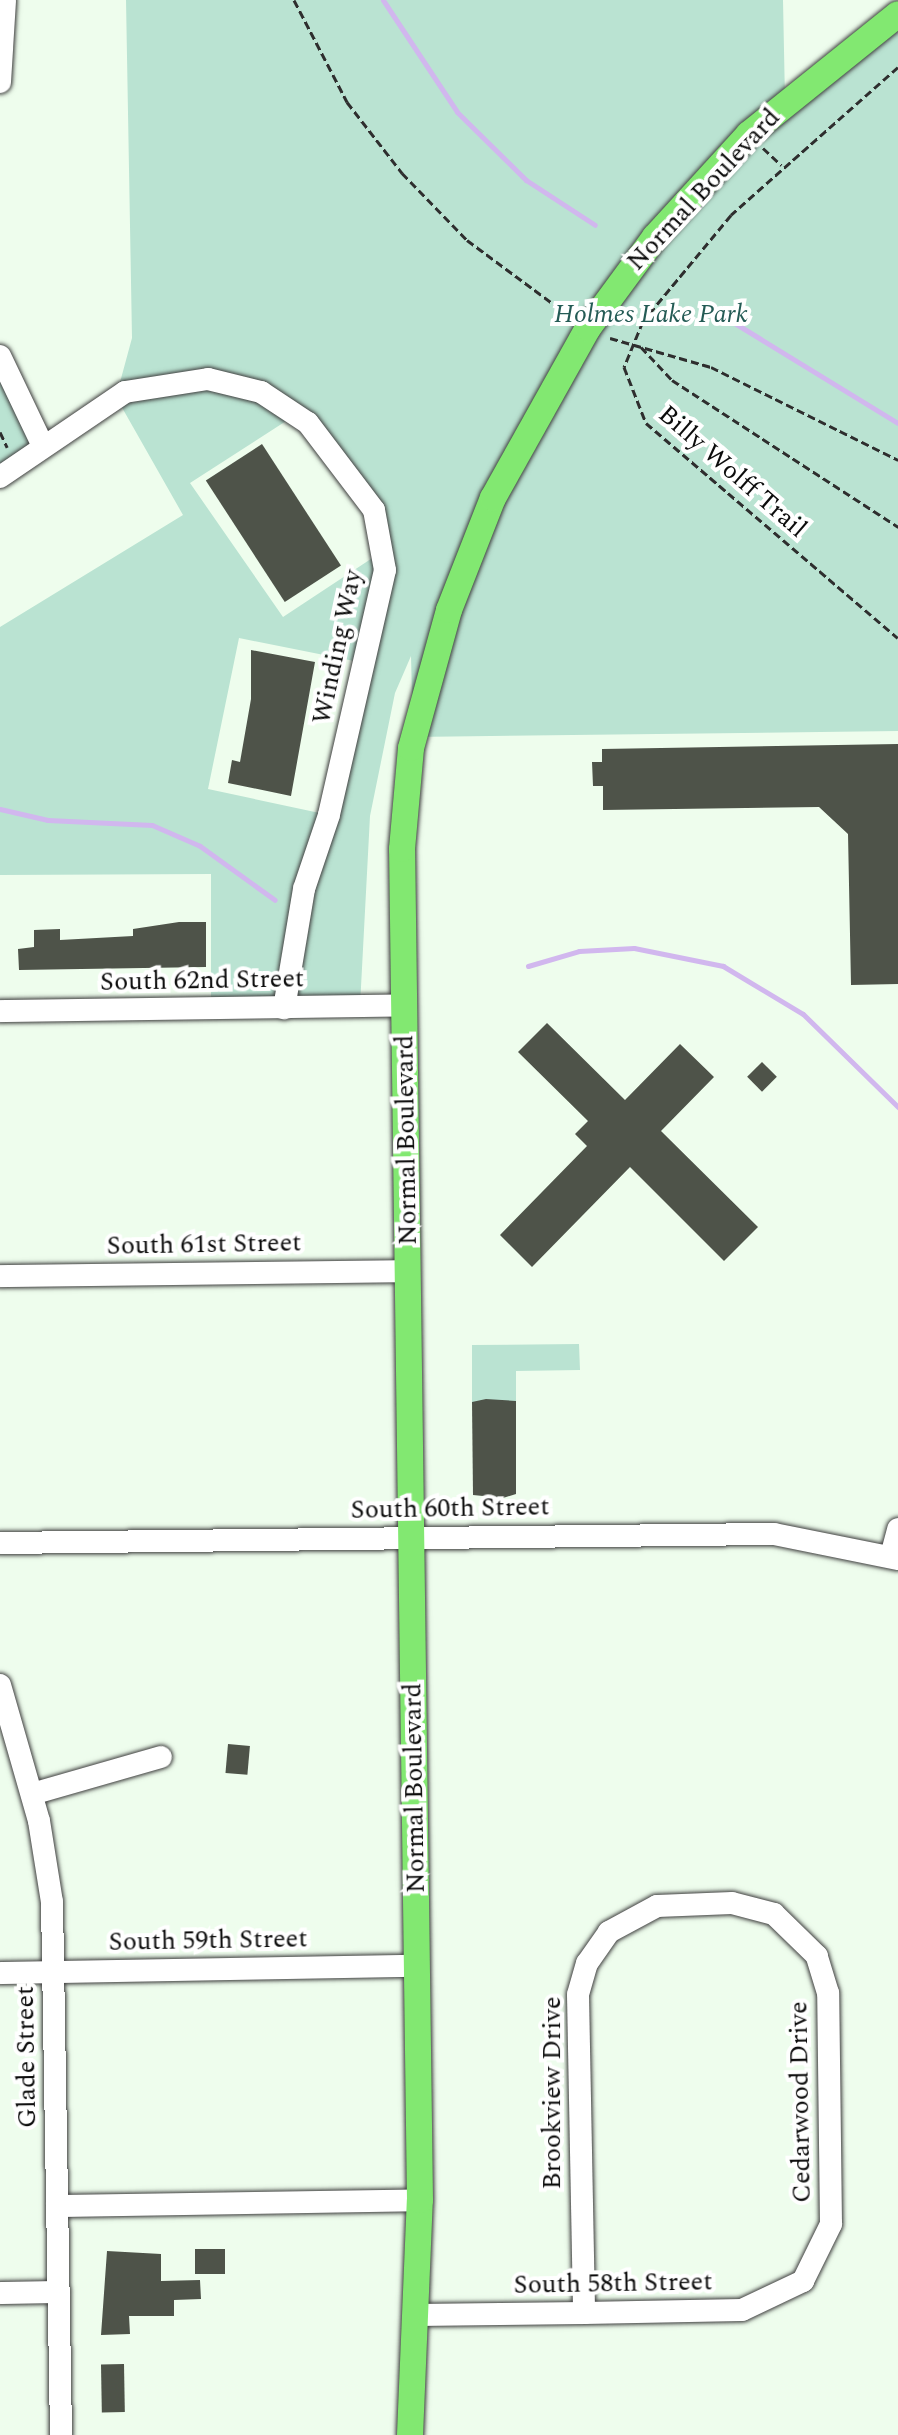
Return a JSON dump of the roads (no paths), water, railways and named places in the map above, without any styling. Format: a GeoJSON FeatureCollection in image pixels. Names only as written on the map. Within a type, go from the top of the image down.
{"type":"FeatureCollection","features":[{"type":"Feature","properties":{"kind":"main road","name":"Normal Boulevard"},"geometry":{"type":"LineString","coordinates":[[410,2435],[420,2200],[402,822],[421,704],[493,498],[588,328],[655,237],[749,134],[896,20]]}},
{"type":"Feature","properties":{"kind":"street"},"geometry":{"type":"LineString","coordinates":[[0,82],[5,0]]}},
{"type":"Feature","properties":{"kind":"street"},"geometry":{"type":"LineString","coordinates":[[0,356],[43,446]]}},
{"type":"Feature","properties":{"kind":"street","name":"Winding Way"},"geometry":{"type":"LineString","coordinates":[[0,477],[106,403],[152,383],[235,383],[308,423],[382,529],[385,570],[329,815],[304,889],[284,1008]]}},
{"type":"Feature","properties":{"kind":"street","name":"South 62nd Street"},"geometry":{"type":"LineString","coordinates":[[0,1011],[405,1005]]}},
{"type":"Feature","properties":{"kind":"street","name":"South 61st Street"},"geometry":{"type":"LineString","coordinates":[[0,1276],[408,1271]]}},
{"type":"Feature","properties":{"kind":"street"},"geometry":{"type":"LineString","coordinates":[[894,1557],[898,1529]]}},
{"type":"Feature","properties":{"kind":"street","name":"South 60th Street"},"geometry":{"type":"LineString","coordinates":[[0,1543],[774,1534],[894,1557]]}},
{"type":"Feature","properties":{"kind":"street","name":"Glade Street"},"geometry":{"type":"LineString","coordinates":[[0,1685],[32,1794],[48,1864],[54,1972],[61,2435]]}},
{"type":"Feature","properties":{"kind":"street"},"geometry":{"type":"LineString","coordinates":[[32,1794],[161,1757]]}},
{"type":"Feature","properties":{"kind":"street","name":"Cedarwood Drive"},"geometry":{"type":"LineString","coordinates":[[701,1903],[774,1914],[804,1938],[825,1977],[832,2208],[825,2245],[803,2281]]}},
{"type":"Feature","properties":{"kind":"street","name":"Brookview Drive"},"geometry":{"type":"LineString","coordinates":[[584,2313],[581,1979],[595,1948],[622,1921],[657,1906],[701,1903]]}},
{"type":"Feature","properties":{"kind":"street","name":"South 59th Street"},"geometry":{"type":"LineString","coordinates":[[0,1973],[418,1966]]}},
{"type":"Feature","properties":{"kind":"street"},"geometry":{"type":"LineString","coordinates":[[57,2206],[420,2200]]}},
{"type":"Feature","properties":{"kind":"street","name":"South 58th Street"},"geometry":{"type":"LineString","coordinates":[[417,2315],[742,2310],[803,2281]]}},
{"type":"Feature","properties":{"kind":"street"},"geometry":{"type":"LineString","coordinates":[[0,2293],[59,2292]]}},
{"type":"Feature","properties":{"kind":"waterway"},"geometry":{"type":"LineString","coordinates":[[383,0],[457,112],[526,180],[595,225]]}},
{"type":"Feature","properties":{"kind":"waterway"},"geometry":{"type":"LineString","coordinates":[[710,308],[898,423]]}},
{"type":"Feature","properties":{"kind":"waterway"},"geometry":{"type":"LineString","coordinates":[[0,809],[48,820],[152,825],[200,846],[275,900]]}},
{"type":"Feature","properties":{"kind":"waterway"},"geometry":{"type":"LineString","coordinates":[[528,966],[579,951],[634,948],[723,966],[803,1014],[898,1107]]}},
{"type":"Feature","properties":{"kind":"park label","name":"Holmes Lake Park"},"geometry":{"type":"Point","coordinates":[651,315]}}]}
